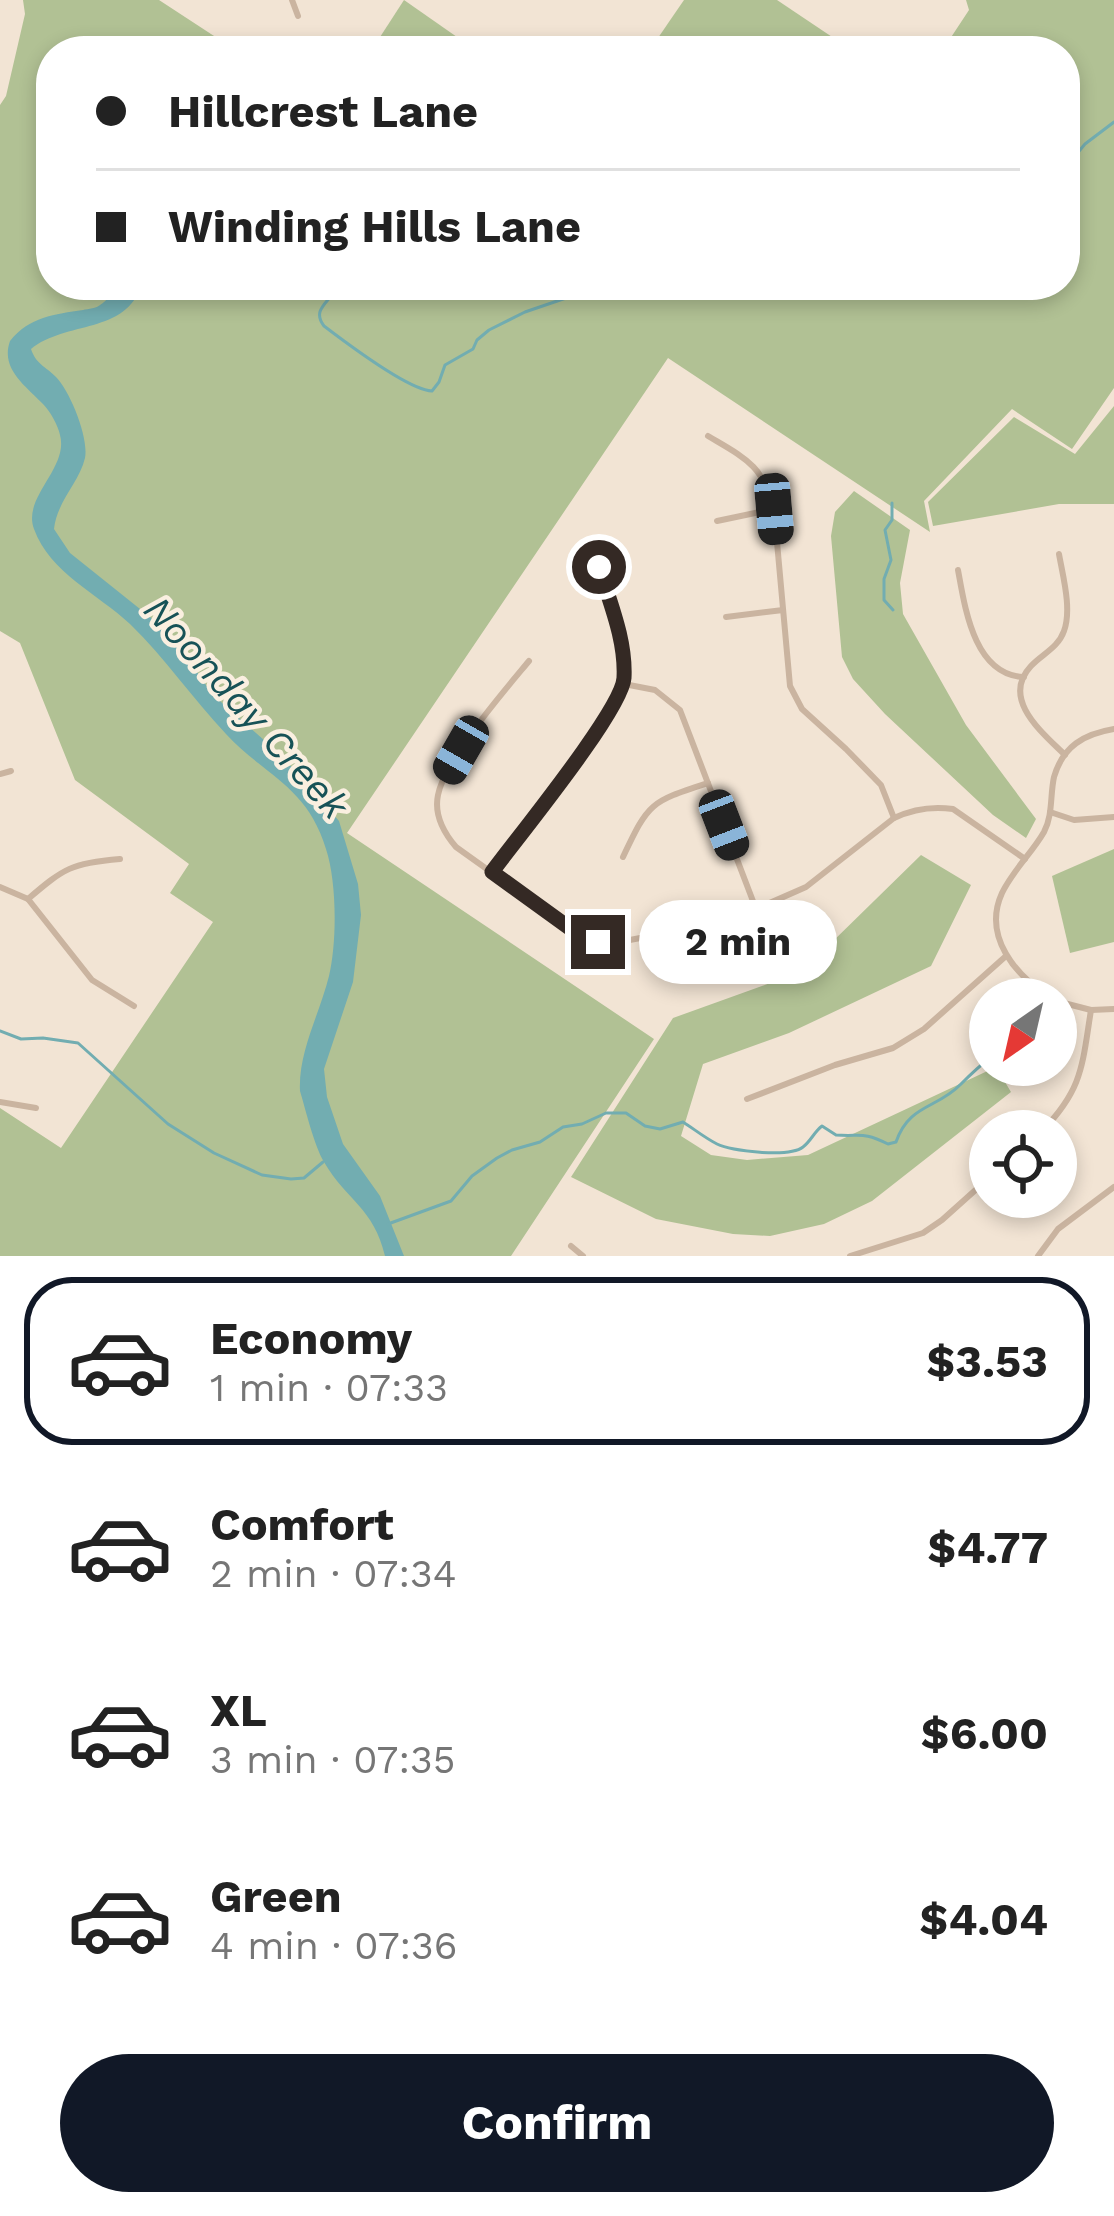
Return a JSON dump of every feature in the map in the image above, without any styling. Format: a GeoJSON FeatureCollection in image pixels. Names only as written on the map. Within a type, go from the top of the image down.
{"type":"FeatureCollection","features":[{"type":"Feature","properties":{"kind":"street"},"geometry":{"type":"LineString","coordinates":[[292,0],[298,16]]}},
{"type":"Feature","properties":{"kind":"street"},"geometry":{"type":"LineString","coordinates":[[708,436],[735,452],[768,485],[788,671],[796,697],[802,709],[881,785],[894,818]]}},
{"type":"Feature","properties":{"kind":"street"},"geometry":{"type":"LineString","coordinates":[[717,521],[774,509]]}},
{"type":"Feature","properties":{"kind":"street"},"geometry":{"type":"LineString","coordinates":[[1059,554],[1067,617],[1063,636],[1032,665],[1024,677],[1022,697],[1031,723],[1064,754]]}},
{"type":"Feature","properties":{"kind":"street"},"geometry":{"type":"LineString","coordinates":[[492,872],[607,717],[624,684],[623,644],[599,567]]}},
{"type":"Feature","properties":{"kind":"street"},"geometry":{"type":"LineString","coordinates":[[958,570],[966,613],[983,650],[999,670],[1024,677]]}},
{"type":"Feature","properties":{"kind":"street"},"geometry":{"type":"LineString","coordinates":[[727,616],[783,610]]}},
{"type":"Feature","properties":{"kind":"street"},"geometry":{"type":"LineString","coordinates":[[529,661],[461,750],[438,795],[440,820],[456,847],[575,932],[598,942],[714,924],[756,909],[806,886],[909,811],[953,809],[1025,859]]}},
{"type":"Feature","properties":{"kind":"street"},"geometry":{"type":"LineString","coordinates":[[624,684],[655,690],[680,710],[756,909]]}},
{"type":"Feature","properties":{"kind":"street"},"geometry":{"type":"LineString","coordinates":[[1026,978],[1001,948],[994,917],[1002,893],[1045,830],[1054,776],[1064,754],[1091,732],[1114,729]]}},
{"type":"Feature","properties":{"kind":"street"},"geometry":{"type":"LineString","coordinates":[[0,774],[11,771]]}},
{"type":"Feature","properties":{"kind":"street"},"geometry":{"type":"LineString","coordinates":[[623,857],[648,810],[662,799],[708,783]]}},
{"type":"Feature","properties":{"kind":"street"},"geometry":{"type":"LineString","coordinates":[[1050,812],[1074,820],[1114,817]]}},
{"type":"Feature","properties":{"kind":"street"},"geometry":{"type":"LineString","coordinates":[[28,899],[71,867],[120,859]]}},
{"type":"Feature","properties":{"kind":"street"},"geometry":{"type":"LineString","coordinates":[[0,886],[28,899],[92,980],[134,1006]]}},
{"type":"Feature","properties":{"kind":"street"},"geometry":{"type":"LineString","coordinates":[[747,1100],[892,1048],[924,1029],[1006,956]]}},
{"type":"Feature","properties":{"kind":"street"},"geometry":{"type":"LineString","coordinates":[[1077,1006],[1114,1009]]}},
{"type":"Feature","properties":{"kind":"street"},"geometry":{"type":"LineString","coordinates":[[1060,1110],[1081,1074],[1091,1010]]}},
{"type":"Feature","properties":{"kind":"street"},"geometry":{"type":"LineString","coordinates":[[0,1102],[37,1108]]}},
{"type":"Feature","properties":{"kind":"street"},"geometry":{"type":"LineString","coordinates":[[1038,1256],[1058,1229],[1114,1187]]}},
{"type":"Feature","properties":{"kind":"street"},"geometry":{"type":"LineString","coordinates":[[1106,1194],[1114,1204]]}},
{"type":"Feature","properties":{"kind":"street"},"geometry":{"type":"LineString","coordinates":[[850,1256],[923,1233],[969,1196]]}},
{"type":"Feature","properties":{"kind":"street"},"geometry":{"type":"LineString","coordinates":[[572,1246],[583,1256]]}},
{"type":"Feature","properties":{"kind":"green space"},"geometry":{"type":"Polygon","coordinates":[[[23,0],[159,0],[214,36],[36,36],[36,300],[1080,300],[1080,36],[952,36],[969,10],[966,0],[1114,0],[1114,388],[1072,449],[1012,409],[924,501],[930,532],[668,358],[347,833],[654,1039],[511,1256],[0,1256],[0,1108],[61,1148],[213,922],[170,893],[189,864],[75,780],[20,643],[0,631],[0,105],[25,14],[23,0]]]}},
{"type":"Feature","properties":{"kind":"green space"},"geometry":{"type":"Polygon","coordinates":[[[404,0],[456,36],[381,36],[404,0]]]}},
{"type":"Feature","properties":{"kind":"green space"},"geometry":{"type":"Polygon","coordinates":[[[684,0],[777,0],[831,36],[659,36],[684,0]]]}},
{"type":"Feature","properties":{"kind":"green space"},"geometry":{"type":"Polygon","coordinates":[[[1114,406],[1114,504],[1059,504],[933,526],[928,502],[1014,417],[1075,454],[1114,406]]]}},
{"type":"Feature","properties":{"kind":"green space"},"geometry":{"type":"Polygon","coordinates":[[[854,491],[910,530],[900,583],[903,614],[966,725],[1036,819],[1026,838],[993,815],[885,714],[853,679],[842,657],[831,536],[835,512],[854,491]]]}},
{"type":"Feature","properties":{"kind":"green space"},"geometry":{"type":"Polygon","coordinates":[[[1114,849],[1114,942],[1070,953],[1052,876],[1114,849]]]}},
{"type":"Feature","properties":{"kind":"green space"},"geometry":{"type":"Polygon","coordinates":[[[921,855],[971,885],[931,966],[789,1033],[703,1064],[681,1136],[711,1155],[747,1160],[808,1155],[969,1080],[969,1086],[1007,1086],[1011,1092],[988,1110],[969,1110],[969,1125],[872,1201],[824,1224],[770,1236],[656,1219],[571,1177],[673,1018],[773,982],[828,946],[921,855]]]}},
{"type":"Feature","properties":{"kind":"water"},"geometry":{"type":"Polygon","coordinates":[[[106,300],[134,300],[109,319],[31,349],[67,393],[85,449],[82,467],[54,529],[70,553],[178,644],[212,694],[282,756],[339,821],[358,884],[361,915],[353,982],[324,1069],[327,1097],[343,1144],[380,1196],[404,1256],[385,1256],[367,1215],[324,1162],[300,1091],[302,1062],[329,976],[333,947],[332,878],[318,828],[296,796],[226,734],[130,624],[51,558],[34,529],[34,505],[58,459],[60,435],[48,410],[12,368],[10,341],[43,318],[99,306],[106,300]]]}},
{"type":"Feature","properties":{"kind":"waterway","name":"Noonday Creek"},"geometry":{"type":"LineString","coordinates":[[1080,150],[1114,122]]}},
{"type":"Feature","properties":{"kind":"waterway","name":"Noonday Creek"},"geometry":{"type":"LineString","coordinates":[[328,300],[320,314],[324,326],[393,374],[432,391],[445,365],[473,349],[489,330],[560,300]]}},
{"type":"Feature","properties":{"kind":"waterway"},"geometry":{"type":"LineString","coordinates":[[892,503],[892,520],[885,530],[891,560],[884,579],[884,600],[893,610]]}},
{"type":"Feature","properties":{"kind":"waterway"},"geometry":{"type":"LineString","coordinates":[[0,1031],[21,1039],[78,1043],[168,1124],[262,1175],[304,1178],[323,1162]]}},
{"type":"Feature","properties":{"kind":"waterway"},"geometry":{"type":"LineString","coordinates":[[388,1224],[451,1201],[472,1176],[512,1150],[606,1113],[626,1113],[645,1126],[660,1129],[683,1122],[717,1144],[747,1151],[796,1150],[822,1126],[836,1135],[867,1136],[888,1144],[896,1142],[908,1120],[969,1077]]}},
{"type":"Feature","properties":{"kind":"route"},"geometry":{"type":"LineString","coordinates":[[598,942],[575,932],[492,872],[607,717],[624,684],[623,644],[599,567]]}}]}
